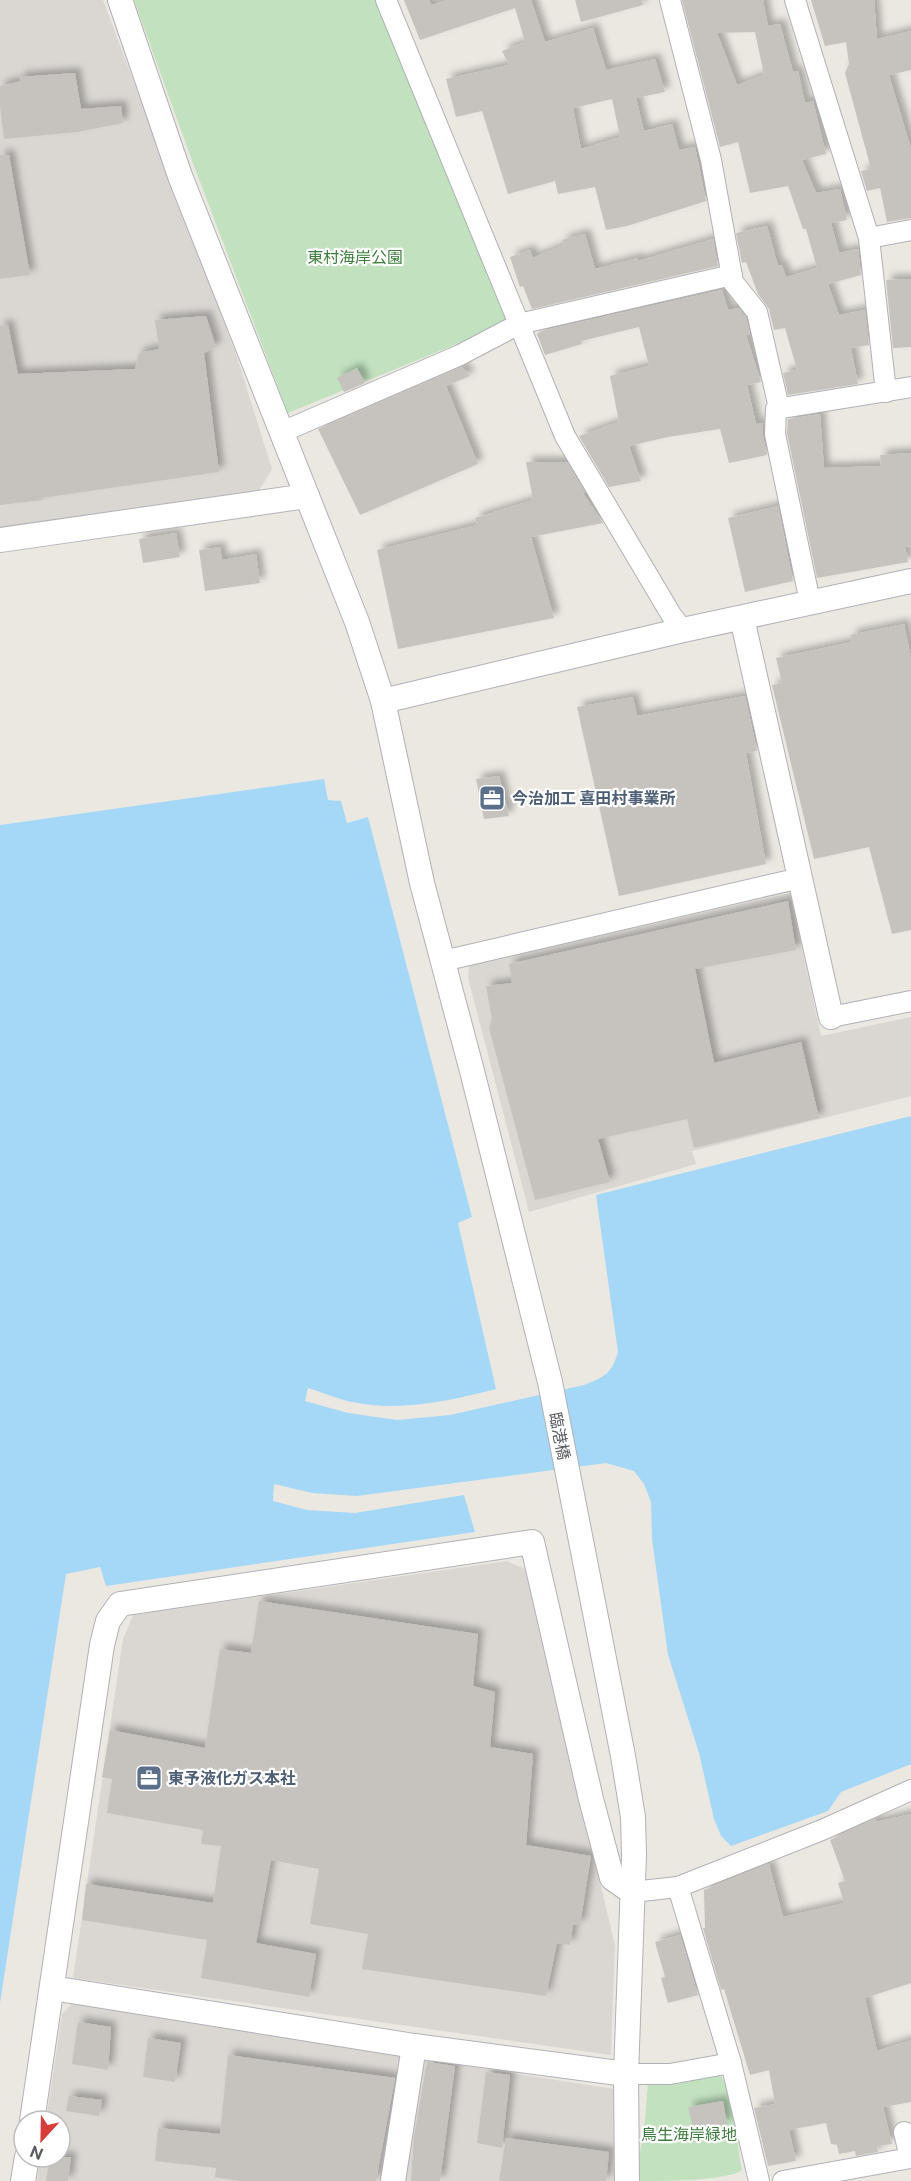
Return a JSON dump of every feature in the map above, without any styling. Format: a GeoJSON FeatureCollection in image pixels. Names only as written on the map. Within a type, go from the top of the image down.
{"type":"FeatureCollection","features":[{"type":"Feature","properties":{"kind":"street","name":"臨港橋"},"geometry":{"type":"LineString","coordinates":[[120,0],[180,176],[357,622],[383,701],[422,883],[472,1071],[549,1382],[621,1744],[633,1818],[634,1856],[626,2074],[627,2181]]}},
{"type":"Feature","properties":{"kind":"street"},"geometry":{"type":"LineString","coordinates":[[386,0],[565,436],[672,616],[683,630]]}},
{"type":"Feature","properties":{"kind":"street"},"geometry":{"type":"LineString","coordinates":[[670,0],[711,160],[733,282],[757,312],[779,408]]}},
{"type":"Feature","properties":{"kind":"street"},"geometry":{"type":"LineString","coordinates":[[795,0],[868,238],[886,392]]}},
{"type":"Feature","properties":{"kind":"street"},"geometry":{"type":"LineString","coordinates":[[868,238],[911,231]]}},
{"type":"Feature","properties":{"kind":"street"},"geometry":{"type":"LineString","coordinates":[[282,432],[460,356],[519,324],[732,275]]}},
{"type":"Feature","properties":{"kind":"street"},"geometry":{"type":"LineString","coordinates":[[810,602],[775,434],[776,409],[911,387]]}},
{"type":"Feature","properties":{"kind":"street"},"geometry":{"type":"LineString","coordinates":[[0,540],[307,496]]}},
{"type":"Feature","properties":{"kind":"street"},"geometry":{"type":"LineString","coordinates":[[383,701],[683,630],[911,581]]}},
{"type":"Feature","properties":{"kind":"street"},"geometry":{"type":"LineString","coordinates":[[742,618],[831,1017],[911,1001]]}},
{"type":"Feature","properties":{"kind":"street"},"geometry":{"type":"LineString","coordinates":[[443,961],[800,878]]}},
{"type":"Feature","properties":{"kind":"street"},"geometry":{"type":"LineString","coordinates":[[34,2109],[102,1645],[108,1621],[120,1604],[532,1542],[591,1799],[612,1878],[632,1892],[678,1887],[822,1830],[911,1790]]}},
{"type":"Feature","properties":{"kind":"street"},"geometry":{"type":"LineString","coordinates":[[678,1887],[731,2063],[759,2181]]}},
{"type":"Feature","properties":{"kind":"street"},"geometry":{"type":"LineString","coordinates":[[52,1988],[414,2046],[626,2074],[670,2074],[731,2063]]}},
{"type":"Feature","properties":{"kind":"street"},"geometry":{"type":"LineString","coordinates":[[393,2181],[414,2046]]}},
{"type":"Feature","properties":{"kind":"street"},"geometry":{"type":"LineString","coordinates":[[783,2181],[846,2175],[910,2158],[904,2132]]}},
{"type":"Feature","properties":{"kind":"shaded area"},"geometry":{"type":"Polygon","coordinates":[[[0,0],[103,0],[238,360],[272,469],[257,494],[0,531],[0,0]]]}},
{"type":"Feature","properties":{"kind":"shaded area"},"geometry":{"type":"Polygon","coordinates":[[[790,893],[821,1036],[911,1017],[911,1096],[692,1151],[696,1164],[529,1212],[468,978],[469,965],[790,893]]]}},
{"type":"Feature","properties":{"kind":"shaded area"},"geometry":{"type":"Polygon","coordinates":[[[507,1561],[525,1569],[615,1945],[611,2055],[73,1978],[123,1639],[133,1615],[507,1561]]]}},
{"type":"Feature","properties":{"kind":"shaded area"},"geometry":{"type":"Polygon","coordinates":[[[74,2002],[391,2052],[404,2059],[386,2181],[37,2181],[38,2169],[72,2169],[72,2109],[48,2109],[62,2014],[74,2002]]]}},
{"type":"Feature","properties":{"kind":"shaded area"},"geometry":{"type":"Polygon","coordinates":[[[422,2059],[614,2089],[614,2181],[405,2181],[422,2059]]]}},
{"type":"Feature","properties":{"kind":"green space","name":"東村海岸公園"},"geometry":{"type":"Polygon","coordinates":[[[134,0],[376,0],[508,323],[288,413],[134,0]]]}},
{"type":"Feature","properties":{"kind":"green space","name":"鳥生海岸緑地"},"geometry":{"type":"Polygon","coordinates":[[[721,2076],[733,2109],[742,2170],[734,2174],[709,2178],[639,2181],[638,2166],[648,2081],[721,2076]]]}},
{"type":"Feature","properties":{"kind":"water"},"geometry":{"type":"Polygon","coordinates":[[[324,779],[328,800],[341,801],[347,823],[368,817],[472,1217],[458,1223],[496,1389],[424,1404],[388,1406],[352,1402],[308,1388],[305,1401],[348,1413],[397,1420],[450,1415],[584,1385],[597,1379],[610,1370],[618,1352],[596,1195],[911,1116],[911,1764],[841,1792],[828,1811],[731,1846],[721,1836],[714,1819],[699,1753],[668,1655],[652,1539],[651,1502],[644,1484],[634,1471],[606,1463],[357,1496],[312,1493],[274,1484],[273,1501],[307,1510],[355,1513],[464,1495],[475,1532],[106,1586],[100,1567],[66,1574],[0,2003],[0,825],[324,779]]]}},
{"type":"Feature","properties":{"kind":"building"},"geometry":{"type":"Polygon","coordinates":[[[404,0],[429,0],[431,5],[449,0],[531,0],[545,42],[593,28],[606,70],[655,59],[665,92],[636,98],[644,131],[672,124],[679,150],[695,147],[706,201],[627,226],[606,230],[595,187],[558,194],[555,181],[508,194],[482,111],[456,117],[446,79],[509,65],[502,51],[525,42],[515,8],[420,40],[404,0]],[[612,99],[573,108],[581,149],[620,137],[612,99]]]}},
{"type":"Feature","properties":{"kind":"building"},"geometry":{"type":"Polygon","coordinates":[[[575,0],[642,0],[643,5],[581,22],[575,0]]]}},
{"type":"Feature","properties":{"kind":"building"},"geometry":{"type":"Polygon","coordinates":[[[682,0],[763,0],[768,26],[780,24],[793,72],[798,71],[805,103],[813,101],[826,154],[802,160],[816,193],[840,189],[847,220],[831,223],[839,253],[858,249],[861,275],[828,284],[839,315],[865,310],[869,345],[851,348],[858,384],[788,395],[783,373],[797,370],[785,328],[774,330],[769,309],[758,294],[746,262],[742,263],[736,233],[767,226],[778,266],[782,265],[786,277],[817,268],[806,229],[803,229],[788,186],[750,193],[738,142],[720,147],[682,0]],[[755,32],[717,33],[737,85],[764,75],[755,32]]]}},
{"type":"Feature","properties":{"kind":"building"},"geometry":{"type":"Polygon","coordinates":[[[811,0],[874,0],[877,39],[911,31],[911,70],[889,75],[911,149],[911,218],[887,222],[880,188],[867,191],[861,171],[871,169],[845,73],[849,64],[846,42],[825,46],[811,0]]]}},
{"type":"Feature","properties":{"kind":"building"},"geometry":{"type":"Polygon","coordinates":[[[75,73],[81,109],[121,106],[123,123],[77,132],[4,139],[0,86],[21,81],[19,77],[75,73]]]}},
{"type":"Feature","properties":{"kind":"building"},"geometry":{"type":"Polygon","coordinates":[[[0,155],[9,155],[30,275],[0,279],[0,155]]]}},
{"type":"Feature","properties":{"kind":"building"},"geometry":{"type":"Polygon","coordinates":[[[585,234],[595,269],[638,258],[638,261],[713,239],[718,266],[532,309],[523,286],[520,287],[510,257],[530,250],[533,258],[564,245],[562,240],[585,234]]]}},
{"type":"Feature","properties":{"kind":"building"},"geometry":{"type":"Polygon","coordinates":[[[911,279],[911,347],[893,348],[886,280],[911,279]]]}},
{"type":"Feature","properties":{"kind":"building"},"geometry":{"type":"Polygon","coordinates":[[[722,290],[728,310],[739,308],[746,317],[750,334],[746,335],[761,382],[747,385],[756,424],[763,423],[767,455],[729,463],[720,429],[668,437],[629,446],[641,481],[609,487],[579,436],[619,422],[610,376],[649,366],[639,327],[581,341],[582,344],[545,355],[537,334],[541,331],[722,290]]]}},
{"type":"Feature","properties":{"kind":"building"},"geometry":{"type":"Polygon","coordinates":[[[206,316],[216,347],[204,353],[219,472],[0,505],[0,326],[8,325],[18,374],[135,369],[139,353],[159,349],[155,320],[206,316]]]}},
{"type":"Feature","properties":{"kind":"building"},"geometry":{"type":"Polygon","coordinates":[[[462,367],[470,376],[446,386],[478,464],[360,515],[318,429],[462,367]]]}},
{"type":"Feature","properties":{"kind":"building"},"geometry":{"type":"Polygon","coordinates":[[[357,368],[365,383],[344,392],[337,378],[357,368]]]}},
{"type":"Feature","properties":{"kind":"building"},"geometry":{"type":"Polygon","coordinates":[[[820,414],[824,468],[881,466],[880,455],[911,453],[911,546],[905,547],[908,562],[817,578],[787,433],[788,419],[820,414]]]}},
{"type":"Feature","properties":{"kind":"building"},"geometry":{"type":"Polygon","coordinates":[[[526,462],[567,462],[585,492],[583,493],[603,523],[531,537],[554,618],[398,649],[377,550],[477,525],[475,518],[533,500],[526,462]]]}},
{"type":"Feature","properties":{"kind":"building"},"geometry":{"type":"Polygon","coordinates":[[[778,506],[793,581],[745,592],[728,518],[778,506]]]}},
{"type":"Feature","properties":{"kind":"building"},"geometry":{"type":"Polygon","coordinates":[[[176,533],[180,557],[143,563],[139,539],[176,533]]]}},
{"type":"Feature","properties":{"kind":"building"},"geometry":{"type":"Polygon","coordinates":[[[220,547],[222,560],[256,554],[260,583],[205,591],[199,550],[220,547]]]}},
{"type":"Feature","properties":{"kind":"building"},"geometry":{"type":"Polygon","coordinates":[[[904,624],[911,658],[911,930],[892,934],[869,847],[814,859],[772,685],[782,683],[776,658],[852,642],[850,635],[904,624]]]}},
{"type":"Feature","properties":{"kind":"building"},"geometry":{"type":"Polygon","coordinates":[[[745,696],[757,751],[746,753],[766,864],[619,896],[577,707],[633,697],[637,716],[745,696]]]}},
{"type":"Feature","properties":{"kind":"building","name":"今治加工 喜田村事業所"},"geometry":{"type":"Polygon","coordinates":[[[499,776],[509,816],[484,819],[476,779],[499,776]]]}},
{"type":"Feature","properties":{"kind":"building"},"geometry":{"type":"Polygon","coordinates":[[[788,901],[796,950],[695,969],[714,1063],[801,1042],[819,1118],[694,1148],[687,1119],[598,1139],[610,1182],[535,1200],[489,1028],[492,1019],[486,986],[512,983],[509,964],[788,901]]]}},
{"type":"Feature","properties":{"kind":"building"},"geometry":{"type":"Polygon","coordinates":[[[259,1601],[478,1634],[473,1686],[495,1692],[490,1747],[533,1754],[526,1845],[591,1856],[580,1925],[573,1925],[570,1945],[557,1943],[546,1996],[362,1969],[368,1934],[310,1924],[319,1869],[271,1860],[256,1943],[316,1954],[309,1997],[201,1978],[207,1940],[82,1920],[86,1884],[213,1903],[221,1846],[201,1844],[203,1830],[107,1813],[112,1779],[102,1777],[110,1730],[205,1748],[220,1649],[251,1653],[259,1601]]]}},
{"type":"Feature","properties":{"kind":"building"},"geometry":{"type":"Polygon","coordinates":[[[911,1814],[911,1983],[865,1998],[877,2051],[911,2040],[911,2102],[883,2107],[892,2144],[877,2146],[878,2152],[856,2156],[855,2151],[839,2154],[837,2145],[831,2144],[826,2123],[789,2130],[796,2161],[768,2166],[754,2108],[775,2104],[769,2070],[750,2075],[703,1928],[705,1928],[704,1890],[769,1864],[783,1917],[844,1903],[838,1883],[845,1881],[830,1840],[875,1819],[876,1822],[911,1814]]]}},
{"type":"Feature","properties":{"kind":"building"},"geometry":{"type":"Polygon","coordinates":[[[680,1935],[698,1995],[668,2003],[661,1978],[665,1977],[655,1942],[680,1935]]]}},
{"type":"Feature","properties":{"kind":"building"},"geometry":{"type":"Polygon","coordinates":[[[78,2022],[111,2027],[108,2070],[72,2064],[78,2022]]]}},
{"type":"Feature","properties":{"kind":"building"},"geometry":{"type":"Polygon","coordinates":[[[148,2038],[181,2043],[175,2082],[143,2077],[148,2038]]]}},
{"type":"Feature","properties":{"kind":"building"},"geometry":{"type":"Polygon","coordinates":[[[228,2055],[395,2078],[376,2181],[240,2181],[215,2177],[216,2168],[155,2161],[158,2128],[220,2134],[228,2055]]]}},
{"type":"Feature","properties":{"kind":"building"},"geometry":{"type":"Polygon","coordinates":[[[427,2062],[455,2066],[440,2181],[411,2181],[414,2137],[427,2062]]]}},
{"type":"Feature","properties":{"kind":"building"},"geometry":{"type":"Polygon","coordinates":[[[486,2072],[510,2075],[502,2148],[477,2143],[486,2072]]]}},
{"type":"Feature","properties":{"kind":"building"},"geometry":{"type":"Polygon","coordinates":[[[69,2096],[102,2100],[99,2116],[66,2109],[69,2096]]]}},
{"type":"Feature","properties":{"kind":"building"},"geometry":{"type":"Polygon","coordinates":[[[723,2101],[727,2124],[693,2129],[688,2107],[723,2101]]]}},
{"type":"Feature","properties":{"kind":"building"},"geometry":{"type":"Polygon","coordinates":[[[506,2138],[609,2152],[606,2181],[499,2181],[506,2138]]]}},
{"type":"Feature","properties":{"kind":"building"},"geometry":{"type":"Polygon","coordinates":[[[48,2169],[70,2169],[68,2181],[46,2181],[48,2169]]]}},
{"type":"Feature","properties":{"kind":"place","name":"今治加工 喜田村事業所"},"geometry":{"type":"Point","coordinates":[492,798]}},
{"type":"Feature","properties":{"kind":"place","name":"東予液化ガス本社"},"geometry":{"type":"Point","coordinates":[149,1778]}}]}
